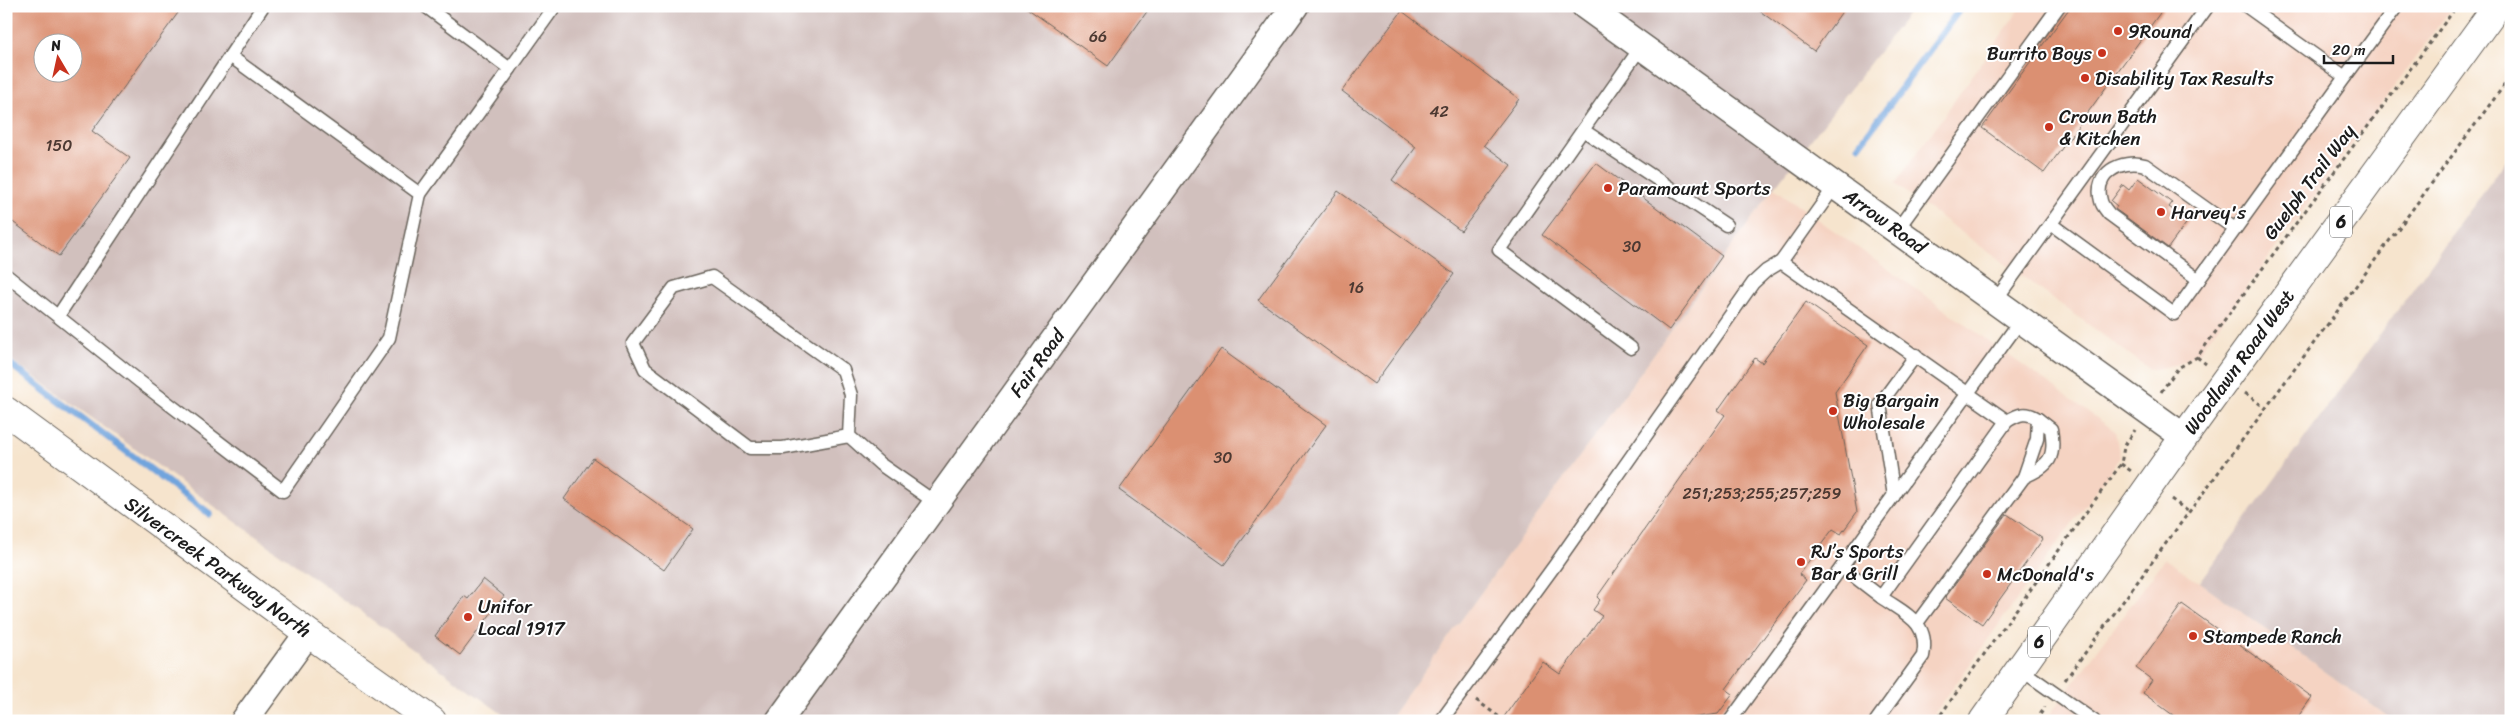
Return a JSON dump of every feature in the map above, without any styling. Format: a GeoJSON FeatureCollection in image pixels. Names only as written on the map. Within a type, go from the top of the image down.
{"type":"FeatureCollection","features":[{"type":"Feature","properties":{"kind":"main road","name":"Woodlawn Road West"},"geometry":{"type":"LineString","coordinates":[[1983,721],[2184,437],[2497,6]]}},
{"type":"Feature","properties":{"kind":"main road","name":"Silvercreek Parkway North"},"geometry":{"type":"LineString","coordinates":[[6,411],[308,633],[432,721]]}},
{"type":"Feature","properties":{"kind":"street","name":"Fair Road"},"geometry":{"type":"LineString","coordinates":[[779,721],[1295,6]]}},
{"type":"Feature","properties":{"kind":"street","name":"Arrow Road"},"geometry":{"type":"LineString","coordinates":[[1585,6],[2184,437]]}},
{"type":"Feature","properties":{"kind":"street"},"geometry":{"type":"LineString","coordinates":[[244,721],[308,633]]}},
{"type":"Feature","properties":{"kind":"lane"},"geometry":{"type":"LineString","coordinates":[[58,316],[263,6]]}},
{"type":"Feature","properties":{"kind":"lane"},"geometry":{"type":"LineString","coordinates":[[425,6],[510,69]]}},
{"type":"Feature","properties":{"kind":"lane"},"geometry":{"type":"LineString","coordinates":[[6,275],[138,381],[283,490],[389,338],[420,194],[556,6]]}},
{"type":"Feature","properties":{"kind":"lane"},"geometry":{"type":"LineString","coordinates":[[1896,230],[2059,6]]}},
{"type":"Feature","properties":{"kind":"lane"},"geometry":{"type":"LineString","coordinates":[[1995,300],[2208,6]]}},
{"type":"Feature","properties":{"kind":"lane"},"geometry":{"type":"LineString","coordinates":[[2246,6],[2345,78]]}},
{"type":"Feature","properties":{"kind":"lane"},"geometry":{"type":"LineString","coordinates":[[2051,224],[2174,314],[2397,6]]}},
{"type":"Feature","properties":{"kind":"lane"},"geometry":{"type":"LineString","coordinates":[[1631,348],[1499,250],[1641,47]]}},
{"type":"Feature","properties":{"kind":"lane"},"geometry":{"type":"LineString","coordinates":[[230,56],[420,194]]}},
{"type":"Feature","properties":{"kind":"lane"},"geometry":{"type":"LineString","coordinates":[[1583,130],[1726,225]]}},
{"type":"Feature","properties":{"kind":"lane"},"geometry":{"type":"LineString","coordinates":[[2199,280],[2109,214],[2101,202],[2100,188],[2107,174],[2117,166],[2131,161],[2145,164],[2235,229]]}},
{"type":"Feature","properties":{"kind":"lane"},"geometry":{"type":"LineString","coordinates":[[1441,721],[1555,565],[1753,283],[1766,271],[1781,262],[1835,186]]}},
{"type":"Feature","properties":{"kind":"lane"},"geometry":{"type":"LineString","coordinates":[[1781,262],[1969,392],[2007,421]]}},
{"type":"Feature","properties":{"kind":"lane"},"geometry":{"type":"LineString","coordinates":[[712,278],[843,370],[851,395],[849,436],[783,448],[750,448],[645,369],[633,343],[674,288],[712,278]]}},
{"type":"Feature","properties":{"kind":"lane"},"geometry":{"type":"LineString","coordinates":[[1730,721],[2021,320]]}},
{"type":"Feature","properties":{"kind":"lane"},"geometry":{"type":"LineString","coordinates":[[1894,496],[1880,404],[1916,355]]}},
{"type":"Feature","properties":{"kind":"lane"},"geometry":{"type":"LineString","coordinates":[[1881,597],[2007,421],[2020,414],[2029,414],[2051,429],[2054,445],[2051,456],[2044,467],[2024,477]]}},
{"type":"Feature","properties":{"kind":"lane"},"geometry":{"type":"LineString","coordinates":[[1917,623],[2024,477],[2037,439],[2038,419]]}},
{"type":"Feature","properties":{"kind":"lane"},"geometry":{"type":"LineString","coordinates":[[849,436],[880,464],[936,503]]}},
{"type":"Feature","properties":{"kind":"lane"},"geometry":{"type":"LineString","coordinates":[[1842,567],[1917,623],[1924,634],[1923,656],[1876,721]]}},
{"type":"Feature","properties":{"kind":"lane"},"geometry":{"type":"LineString","coordinates":[[2020,669],[2094,721]]}},
{"type":"Feature","properties":{"kind":"path","name":"Guelph Trail Way"},"geometry":{"type":"LineString","coordinates":[[2178,368],[2197,357],[2457,6]]}},
{"type":"Feature","properties":{"kind":"path"},"geometry":{"type":"LineString","coordinates":[[2036,721],[2511,76]]}},
{"type":"Feature","properties":{"kind":"path"},"geometry":{"type":"LineString","coordinates":[[1936,721],[2121,464],[2124,447]]}},
{"type":"Feature","properties":{"kind":"path"},"geometry":{"type":"LineString","coordinates":[[1464,690],[1502,719]]}},
{"type":"Feature","properties":{"kind":"shaded area"},"geometry":{"type":"Polygon","coordinates":[[[6,6],[1914,6],[1774,188],[1388,721],[512,721],[6,356],[6,6]]]}},
{"type":"Feature","properties":{"kind":"shaded area"},"geometry":{"type":"Polygon","coordinates":[[[2022,6],[2453,6],[2201,350],[2178,364],[2151,370],[1895,184],[2022,6]]]}},
{"type":"Feature","properties":{"kind":"shaded area"},"geometry":{"type":"Polygon","coordinates":[[[2511,154],[2511,721],[2394,721],[2200,582],[2511,154]]]}},
{"type":"Feature","properties":{"kind":"shaded area"},"geometry":{"type":"Polygon","coordinates":[[[1774,188],[2115,431],[2120,457],[1929,721],[1388,721],[1774,188]]]}},
{"type":"Feature","properties":{"kind":"shaded area"},"geometry":{"type":"Polygon","coordinates":[[[2165,559],[2200,582],[2394,721],[2045,721],[2165,559]]]}},
{"type":"Feature","properties":{"kind":"building"},"geometry":{"type":"Polygon","coordinates":[[[6,6],[183,6],[92,131],[130,158],[59,256],[6,217],[6,6]]]}},
{"type":"Feature","properties":{"kind":"building"},"geometry":{"type":"Polygon","coordinates":[[[1024,6],[1151,6],[1108,66],[1024,6]]]}},
{"type":"Feature","properties":{"kind":"building"},"geometry":{"type":"Polygon","coordinates":[[[1753,6],[1846,6],[1814,51],[1753,6]]]}},
{"type":"Feature","properties":{"kind":"building"},"geometry":{"type":"Polygon","coordinates":[[[2071,6],[2165,6],[2044,173],[1982,128],[2071,6]]]}},
{"type":"Feature","properties":{"kind":"building"},"geometry":{"type":"Polygon","coordinates":[[[1402,11],[1519,99],[1484,145],[1511,165],[1461,231],[1392,180],[1416,147],[1342,91],[1402,11]]]}},
{"type":"Feature","properties":{"kind":"building"},"geometry":{"type":"Polygon","coordinates":[[[1596,163],[1722,256],[1669,330],[1542,235],[1596,163]]]}},
{"type":"Feature","properties":{"kind":"building"},"geometry":{"type":"Polygon","coordinates":[[[2138,178],[2172,203],[2169,207],[2188,221],[2168,248],[2115,209],[2117,206],[2111,201],[2123,185],[2129,190],[2138,178]]]}},
{"type":"Feature","properties":{"kind":"building"},"geometry":{"type":"Polygon","coordinates":[[[1338,191],[1454,274],[1374,384],[1258,300],[1338,191]]]}},
{"type":"Feature","properties":{"kind":"building"},"geometry":{"type":"Polygon","coordinates":[[[1806,302],[1868,345],[1835,392],[1857,512],[1841,534],[1833,529],[1799,574],[1806,580],[1726,689],[1733,694],[1718,714],[1671,721],[1501,721],[1543,662],[1560,674],[1602,616],[1593,610],[1600,600],[1597,597],[1725,415],[1718,410],[1755,358],[1762,363],[1806,302]]]}},
{"type":"Feature","properties":{"kind":"building"},"geometry":{"type":"Polygon","coordinates":[[[1221,349],[1326,425],[1224,565],[1119,490],[1221,349]]]}},
{"type":"Feature","properties":{"kind":"building"},"geometry":{"type":"Polygon","coordinates":[[[593,458],[693,529],[664,570],[564,499],[593,458]]]}},
{"type":"Feature","properties":{"kind":"building"},"geometry":{"type":"Polygon","coordinates":[[[2007,514],[2043,539],[1982,624],[1945,598],[2007,514]]]}},
{"type":"Feature","properties":{"kind":"building","name":"Unifor Local 1917"},"geometry":{"type":"Polygon","coordinates":[[[483,579],[504,596],[460,655],[435,636],[464,596],[468,599],[483,579]]]}},
{"type":"Feature","properties":{"kind":"building","name":"Stampede Ranch"},"geometry":{"type":"Polygon","coordinates":[[[2182,604],[2312,697],[2295,721],[2181,721],[2143,693],[2152,680],[2136,668],[2182,604]]]}},
{"type":"Feature","properties":{"kind":"waterway"},"geometry":{"type":"LineString","coordinates":[[1859,146],[1962,6]]}},
{"type":"Feature","properties":{"kind":"waterway"},"geometry":{"type":"LineString","coordinates":[[6,361],[210,514]]}},
{"type":"Feature","properties":{"kind":"place","name":"9Round"},"geometry":{"type":"Point","coordinates":[2118,31]}},
{"type":"Feature","properties":{"kind":"place","name":"Burrito Boys"},"geometry":{"type":"Point","coordinates":[2102,53]}},
{"type":"Feature","properties":{"kind":"place","name":"Disability Tax Results"},"geometry":{"type":"Point","coordinates":[2085,78]}},
{"type":"Feature","properties":{"kind":"place","name":"Crown Bath & Kitchen"},"geometry":{"type":"Point","coordinates":[2049,127]}},
{"type":"Feature","properties":{"kind":"place","name":"Paramount Sports"},"geometry":{"type":"Point","coordinates":[1608,188]}},
{"type":"Feature","properties":{"kind":"place","name":"Harvey's"},"geometry":{"type":"Point","coordinates":[2161,212]}},
{"type":"Feature","properties":{"kind":"place","name":"Big Bargain Wholesale"},"geometry":{"type":"Point","coordinates":[1833,411]}},
{"type":"Feature","properties":{"kind":"place","name":"RJ’s Sports Bar & Grill"},"geometry":{"type":"Point","coordinates":[1801,562]}},
{"type":"Feature","properties":{"kind":"place","name":"McDonald's"},"geometry":{"type":"Point","coordinates":[1987,574]}},
{"type":"Feature","properties":{"kind":"place","name":"Unifor Local 1917"},"geometry":{"type":"Point","coordinates":[468,617]}},
{"type":"Feature","properties":{"kind":"place","name":"Stampede Ranch"},"geometry":{"type":"Point","coordinates":[2193,636]}}]}
